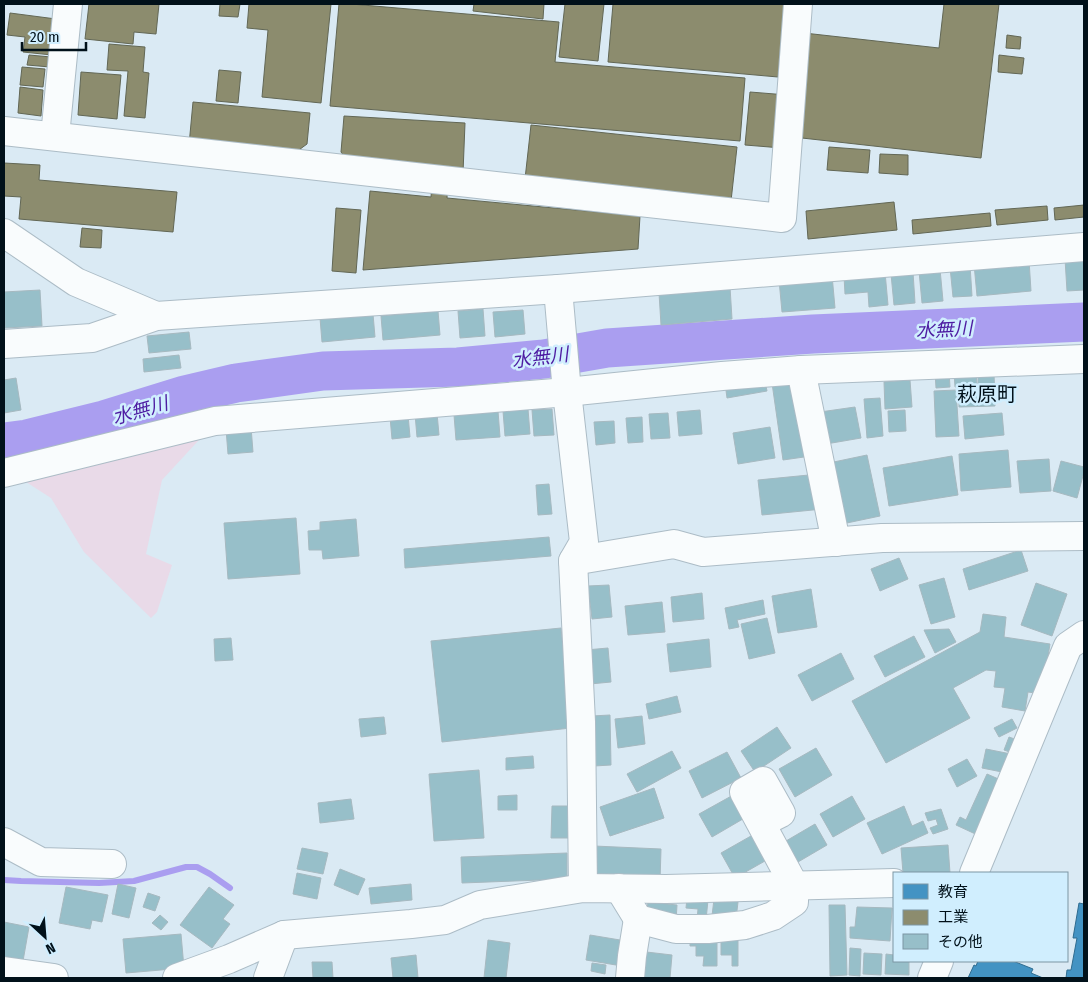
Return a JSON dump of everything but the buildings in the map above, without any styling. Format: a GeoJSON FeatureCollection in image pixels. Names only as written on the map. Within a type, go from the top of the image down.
{"type":"FeatureCollection","features":[{"type":"Feature","properties":{"kind":"street"},"geometry":{"type":"LineString","coordinates":[[55,136],[68,4]]}},
{"type":"Feature","properties":{"kind":"street"},"geometry":{"type":"LineString","coordinates":[[4,131],[782,218],[798,4]]}},
{"type":"Feature","properties":{"kind":"street"},"geometry":{"type":"LineString","coordinates":[[4,233],[76,282],[156,316]]}},
{"type":"Feature","properties":{"kind":"street"},"geometry":{"type":"LineString","coordinates":[[4,344],[92,338],[156,316],[558,290],[1084,247]]}},
{"type":"Feature","properties":{"kind":"street"},"geometry":{"type":"LineString","coordinates":[[558,290],[567,392],[584,542],[573,561],[581,722],[583,888]]}},
{"type":"Feature","properties":{"kind":"street"},"geometry":{"type":"LineString","coordinates":[[4,473],[215,422],[801,370],[1084,359]]}},
{"type":"Feature","properties":{"kind":"street"},"geometry":{"type":"LineString","coordinates":[[801,370],[836,542]]}},
{"type":"Feature","properties":{"kind":"street"},"geometry":{"type":"LineString","coordinates":[[573,561],[674,544],[702,552],[882,538],[1084,536]]}},
{"type":"Feature","properties":{"kind":"street"},"geometry":{"type":"LineString","coordinates":[[974,872],[1068,646],[1084,635]]}},
{"type":"Feature","properties":{"kind":"street"},"geometry":{"type":"LineString","coordinates":[[638,919],[676,929],[708,929],[745,925],[773,916],[794,902],[794,885],[761,823]]}},
{"type":"Feature","properties":{"kind":"street"},"geometry":{"type":"LineString","coordinates":[[4,842],[41,862],[112,864]]}},
{"type":"Feature","properties":{"kind":"street"},"geometry":{"type":"LineString","coordinates":[[177,978],[284,936],[445,920],[480,904],[583,888],[666,889],[893,883]]}},
{"type":"Feature","properties":{"kind":"street"},"geometry":{"type":"LineString","coordinates":[[619,888],[638,919],[630,978]]}},
{"type":"Feature","properties":{"kind":"street"},"geometry":{"type":"LineString","coordinates":[[268,978],[284,936]]}},
{"type":"Feature","properties":{"kind":"street"},"geometry":{"type":"LineString","coordinates":[[932,978],[939,962]]}},
{"type":"Feature","properties":{"kind":"street"},"geometry":{"type":"LineString","coordinates":[[4,971],[54,978]]}},
{"type":"Feature","properties":{"kind":"shaded area"},"geometry":{"type":"Polygon","coordinates":[[[210,428],[162,480],[146,554],[172,565],[157,612],[151,618],[84,552],[51,498],[23,480],[210,428]]]}},
{"type":"Feature","properties":{"kind":"waterway","name":"水無川"},"geometry":{"type":"LineString","coordinates":[[4,442],[27,439],[104,420],[185,395],[236,383],[323,371],[458,367],[544,359],[607,348],[813,334],[1084,322]]}},
{"type":"Feature","properties":{"kind":"waterway"},"geometry":{"type":"LineString","coordinates":[[4,880],[99,883],[134,881],[186,867],[197,867],[230,888]]}},
{"type":"Feature","properties":{"kind":"district","name":"萩原町"},"geometry":{"type":"Point","coordinates":[987,394]}}]}
